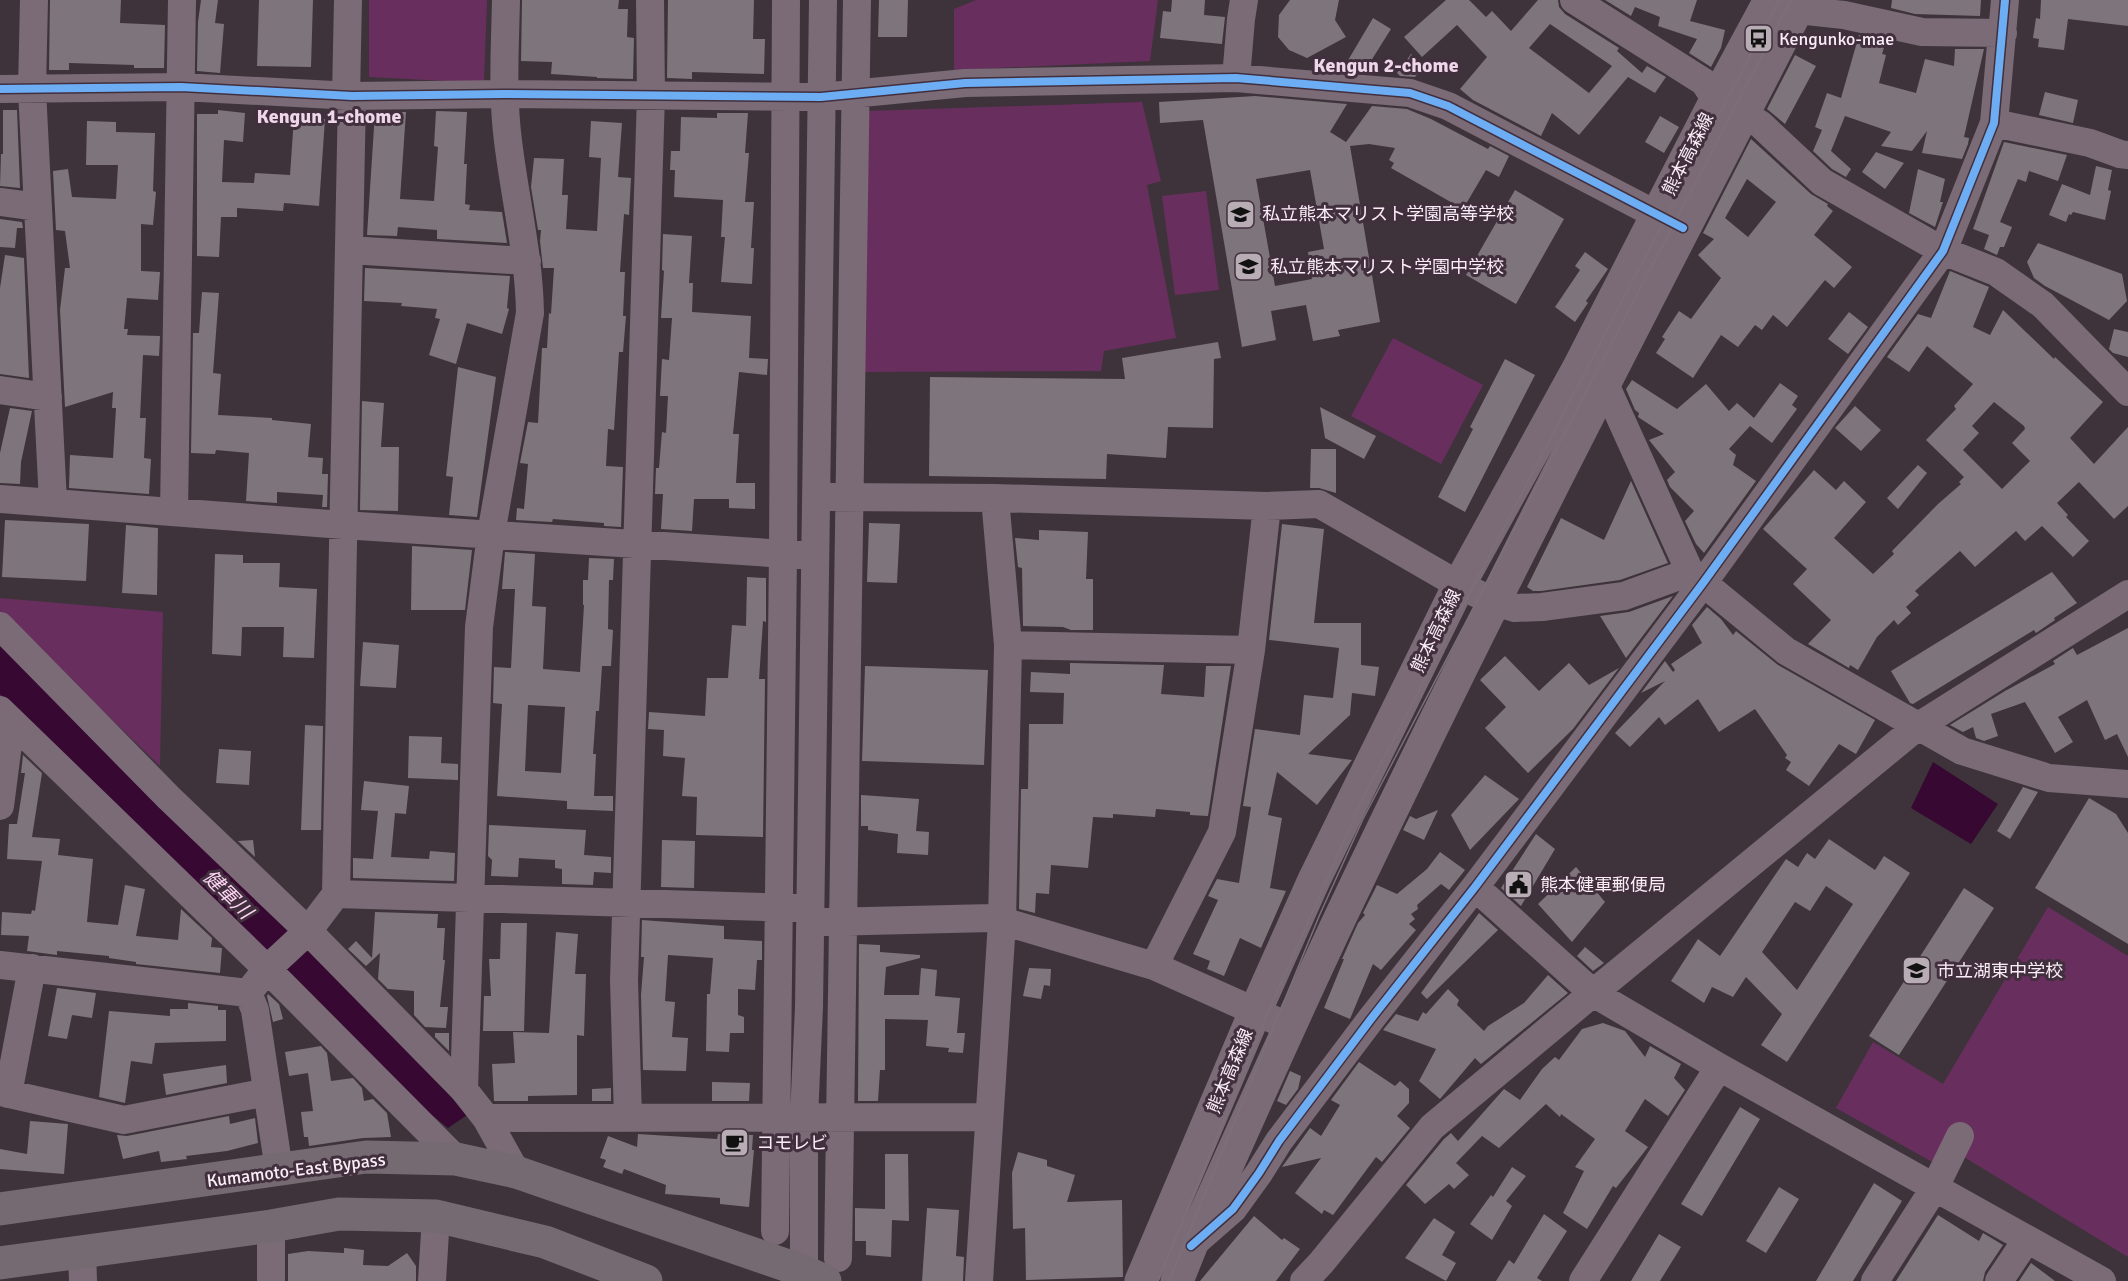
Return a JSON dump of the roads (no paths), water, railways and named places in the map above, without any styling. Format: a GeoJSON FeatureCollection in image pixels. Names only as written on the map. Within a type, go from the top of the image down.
{"type":"FeatureCollection","features":[{"type":"Feature","properties":{"kind":"highway","name":"Kumamoto-East Bypass"},"geometry":{"type":"LineString","coordinates":[[0,1209],[366,1157],[456,1159],[516,1172],[818,1273]]}},
{"type":"Feature","properties":{"kind":"highway"},"geometry":{"type":"LineString","coordinates":[[0,1263],[82,1266],[339,1214],[436,1216],[545,1242],[646,1281]]}},
{"type":"Feature","properties":{"kind":"main road","name":"熊本高森線"},"geometry":{"type":"LineString","coordinates":[[1141,1281],[1255,1012],[1314,880],[1459,585],[1578,369],[1670,221],[1730,107],[1789,3]]}},
{"type":"Feature","properties":{"kind":"main road","name":"熊本高森線"},"geometry":{"type":"LineString","coordinates":[[1177,1281],[1355,887],[1494,602],[1605,384],[1670,221]]}},
{"type":"Feature","properties":{"kind":"street"},"geometry":{"type":"LineString","coordinates":[[34,0],[32,90],[53,502]]}},
{"type":"Feature","properties":{"kind":"street"},"geometry":{"type":"LineString","coordinates":[[174,512],[182,0]]}},
{"type":"Feature","properties":{"kind":"street"},"geometry":{"type":"LineString","coordinates":[[248,993],[272,965],[308,931],[336,894],[349,250],[348,0]]}},
{"type":"Feature","properties":{"kind":"street"},"geometry":{"type":"LineString","coordinates":[[465,1090],[479,627],[491,534],[530,313],[527,261],[508,141],[504,94],[506,0]]}},
{"type":"Feature","properties":{"kind":"street"},"geometry":{"type":"LineString","coordinates":[[628,1118],[624,980],[651,94],[650,0]]}},
{"type":"Feature","properties":{"kind":"street"},"geometry":{"type":"LineString","coordinates":[[775,1230],[783,554],[786,0]]}},
{"type":"Feature","properties":{"kind":"street"},"geometry":{"type":"LineString","coordinates":[[818,1273],[804,1117],[810,915],[823,0]]}},
{"type":"Feature","properties":{"kind":"street"},"geometry":{"type":"LineString","coordinates":[[818,1273],[842,1118],[857,0]]}},
{"type":"Feature","properties":{"kind":"street"},"geometry":{"type":"LineString","coordinates":[[1236,78],[1244,0]]}},
{"type":"Feature","properties":{"kind":"street"},"geometry":{"type":"LineString","coordinates":[[1574,0],[1704,82],[1730,107],[1760,124],[1822,182],[1943,251],[1996,272],[2043,305],[2128,392]]}},
{"type":"Feature","properties":{"kind":"street"},"geometry":{"type":"LineString","coordinates":[[1191,1246],[1233,1209],[1279,1141],[1475,887],[1697,577],[1943,251],[1994,123],[2005,0]]}},
{"type":"Feature","properties":{"kind":"street"},"geometry":{"type":"LineString","coordinates":[[1789,3],[1922,32],[2003,33]]}},
{"type":"Feature","properties":{"kind":"street"},"geometry":{"type":"LineString","coordinates":[[0,88],[32,90],[181,87],[349,96],[651,94],[821,97],[965,83],[1236,78],[1410,93],[1439,103],[1670,221]]}},
{"type":"Feature","properties":{"kind":"street"},"geometry":{"type":"LineString","coordinates":[[1994,123],[2090,143],[2128,155]]}},
{"type":"Feature","properties":{"kind":"street"},"geometry":{"type":"LineString","coordinates":[[0,202],[38,207]]}},
{"type":"Feature","properties":{"kind":"street"},"geometry":{"type":"LineString","coordinates":[[349,250],[527,261]]}},
{"type":"Feature","properties":{"kind":"street"},"geometry":{"type":"LineString","coordinates":[[1605,384],[1697,577],[1786,651],[1962,751],[2049,778],[2128,784]]}},
{"type":"Feature","properties":{"kind":"street"},"geometry":{"type":"LineString","coordinates":[[0,390],[48,397]]}},
{"type":"Feature","properties":{"kind":"street"},"geometry":{"type":"LineString","coordinates":[[817,497],[995,498],[1267,506],[1319,504],[1459,585],[1494,602],[1515,608],[1542,607],[1624,596],[1697,577]]}},
{"type":"Feature","properties":{"kind":"street"},"geometry":{"type":"LineString","coordinates":[[979,1281],[1002,922],[1008,645],[995,498]]}},
{"type":"Feature","properties":{"kind":"street"},"geometry":{"type":"LineString","coordinates":[[0,499],[343,525],[815,556]]}},
{"type":"Feature","properties":{"kind":"street"},"geometry":{"type":"LineString","coordinates":[[1154,966],[1222,832],[1251,650],[1267,506]]}},
{"type":"Feature","properties":{"kind":"street"},"geometry":{"type":"LineString","coordinates":[[1304,1281],[1432,1126],[1917,727],[2128,594]]}},
{"type":"Feature","properties":{"kind":"street"},"geometry":{"type":"LineString","coordinates":[[0,626],[169,798],[308,931],[465,1090],[486,1118],[516,1172]]}},
{"type":"Feature","properties":{"kind":"street"},"geometry":{"type":"LineString","coordinates":[[1008,645],[1251,650]]}},
{"type":"Feature","properties":{"kind":"street"},"geometry":{"type":"LineString","coordinates":[[0,807],[5,716]]}},
{"type":"Feature","properties":{"kind":"street"},"geometry":{"type":"LineString","coordinates":[[5,716],[272,965],[456,1159]]}},
{"type":"Feature","properties":{"kind":"street"},"geometry":{"type":"LineString","coordinates":[[1475,887],[1593,993],[1719,1067],[2102,1281]]}},
{"type":"Feature","properties":{"kind":"street"},"geometry":{"type":"LineString","coordinates":[[336,894],[626,904],[778,906],[844,921],[992,918],[1154,966],[1290,1027]]}},
{"type":"Feature","properties":{"kind":"street"},"geometry":{"type":"LineString","coordinates":[[0,965],[248,993]]}},
{"type":"Feature","properties":{"kind":"street"},"geometry":{"type":"LineString","coordinates":[[32,968],[4,1093],[124,1120],[267,1092]]}},
{"type":"Feature","properties":{"kind":"street"},"geometry":{"type":"LineString","coordinates":[[248,993],[255,1010],[279,1170]]}},
{"type":"Feature","properties":{"kind":"street"},"geometry":{"type":"LineString","coordinates":[[1583,1281],[1719,1067]]}},
{"type":"Feature","properties":{"kind":"street"},"geometry":{"type":"LineString","coordinates":[[486,1118],[989,1117]]}},
{"type":"Feature","properties":{"kind":"street"},"geometry":{"type":"LineString","coordinates":[[1875,1281],[1935,1186],[1960,1136]]}},
{"type":"Feature","properties":{"kind":"street"},"geometry":{"type":"LineString","coordinates":[[432,1281],[436,1216]]}},
{"type":"Feature","properties":{"kind":"street"},"geometry":{"type":"LineString","coordinates":[[271,1226],[271,1281]]}},
{"type":"Feature","properties":{"kind":"street"},"geometry":{"type":"LineString","coordinates":[[1999,1281],[2027,1239]]}},
{"type":"Feature","properties":{"kind":"water","name":"健軍川"},"geometry":{"type":"Polygon","coordinates":[[[0,643],[421,1063],[467,1115],[448,1128],[398,1088],[0,694],[0,643]]]}},
{"type":"Feature","properties":{"kind":"water"},"geometry":{"type":"Polygon","coordinates":[[[1933,762],[1998,804],[1971,844],[1911,808],[1933,762]]]}},
{"type":"Feature","properties":{"kind":"tram line"},"geometry":{"type":"LineString","coordinates":[[1158,1281],[1266,1017],[1363,798],[1779,0]]}},
{"type":"Feature","properties":{"kind":"tram line"},"geometry":{"type":"LineString","coordinates":[[1169,1281],[1320,914],[1363,819],[1791,0]]}},
{"type":"Feature","properties":{"kind":"place","name":"Kengunko-mae"},"geometry":{"type":"Point","coordinates":[1758,39]}},
{"type":"Feature","properties":{"kind":"place","name":"私立熊本マリスト学園高等学校"},"geometry":{"type":"Point","coordinates":[1241,214]}},
{"type":"Feature","properties":{"kind":"place","name":"私立熊本マリスト学園中学校"},"geometry":{"type":"Point","coordinates":[1249,267]}},
{"type":"Feature","properties":{"kind":"place","name":"熊本健軍郵便局"},"geometry":{"type":"Point","coordinates":[1519,885]}},
{"type":"Feature","properties":{"kind":"place","name":"市立湖東中学校"},"geometry":{"type":"Point","coordinates":[1916,971]}},
{"type":"Feature","properties":{"kind":"place","name":"コモレビ"},"geometry":{"type":"Point","coordinates":[735,1143]}},
{"type":"Feature","properties":{"kind":"district","name":"Kengun 2-chome"},"geometry":{"type":"Point","coordinates":[1386,65]}},
{"type":"Feature","properties":{"kind":"district","name":"Kengun 1-chome"},"geometry":{"type":"Point","coordinates":[329,116]}}]}
